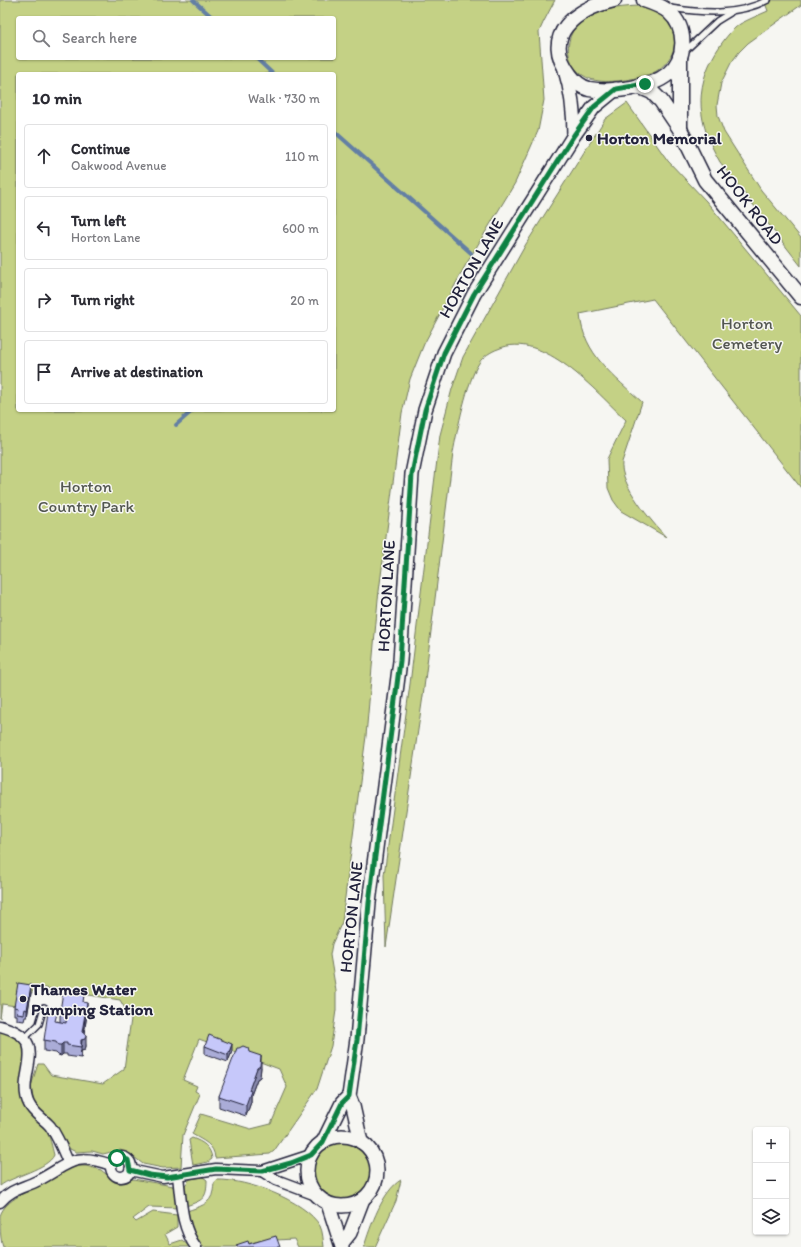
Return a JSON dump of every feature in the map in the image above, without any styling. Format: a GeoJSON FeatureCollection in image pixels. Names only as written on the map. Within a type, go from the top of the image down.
{"type":"FeatureCollection","features":[{"type":"Feature","properties":{"kind":"main road"},"geometry":{"type":"LineString","coordinates":[[578,0],[570,20],[561,35],[559,44],[560,56],[564,66],[572,79],[583,87],[596,89],[616,89],[638,86],[656,81],[664,77],[672,70],[680,57]]}},
{"type":"Feature","properties":{"kind":"main road"},"geometry":{"type":"LineString","coordinates":[[570,20],[586,9],[614,0]]}},
{"type":"Feature","properties":{"kind":"main road","name":"HOOK ROAD"},"geometry":{"type":"LineString","coordinates":[[651,2],[670,13],[680,27],[682,39],[680,57],[680,130]]}},
{"type":"Feature","properties":{"kind":"main road","name":"HOOK ROAD"},"geometry":{"type":"LineString","coordinates":[[638,86],[652,92],[662,101],[680,130],[705,180],[801,298]]}},
{"type":"Feature","properties":{"kind":"street"},"geometry":{"type":"LineString","coordinates":[[564,66],[572,97],[574,135]]}},
{"type":"Feature","properties":{"kind":"street","name":"HORTON LANE"},"geometry":{"type":"LineString","coordinates":[[361,1142],[354,1106],[349,1096],[357,1040],[369,903],[400,661],[412,474],[425,410],[444,353],[474,294],[574,135],[594,107],[616,89]]}},
{"type":"Feature","properties":{"kind":"street"},"geometry":{"type":"LineString","coordinates":[[0,1026],[14,1031],[24,1039],[31,1054],[25,1083],[26,1097],[31,1108],[54,1133],[68,1162]]}},
{"type":"Feature","properties":{"kind":"street","name":"HORTON LANE"},"geometry":{"type":"LineString","coordinates":[[323,1142],[342,1103],[349,1096]]}},
{"type":"Feature","properties":{"kind":"street"},"geometry":{"type":"LineString","coordinates":[[262,1171],[276,1180],[316,1195],[328,1204],[340,1206],[352,1205],[363,1199],[372,1189],[377,1177],[376,1164],[371,1151],[361,1142],[354,1139],[338,1137],[323,1142],[311,1155],[307,1169],[309,1183],[316,1195]]}},
{"type":"Feature","properties":{"kind":"street"},"geometry":{"type":"LineString","coordinates":[[0,1202],[15,1189],[37,1181],[68,1162],[84,1159],[111,1165],[113,1172],[118,1176],[125,1175],[130,1170],[158,1176],[178,1176],[216,1169],[262,1171],[311,1155]]}},
{"type":"Feature","properties":{"kind":"street"},"geometry":{"type":"LineString","coordinates":[[178,1176],[186,1226],[196,1247]]}},
{"type":"Feature","properties":{"kind":"street"},"geometry":{"type":"LineString","coordinates":[[342,1245],[350,1233],[363,1199]]}},
{"type":"Feature","properties":{"kind":"street"},"geometry":{"type":"LineString","coordinates":[[328,1204],[342,1245]]}},
{"type":"Feature","properties":{"kind":"lane"},"geometry":{"type":"LineString","coordinates":[[680,57],[722,17],[733,11],[768,0]]}},
{"type":"Feature","properties":{"kind":"lane"},"geometry":{"type":"LineString","coordinates":[[651,2],[704,13],[733,11]]}},
{"type":"Feature","properties":{"kind":"lane"},"geometry":{"type":"LineString","coordinates":[[24,1039],[39,1024],[44,1008]]}},
{"type":"Feature","properties":{"kind":"green space","name":"Horton Country Park"},"geometry":{"type":"Polygon","coordinates":[[[0,0],[555,0],[539,32],[544,100],[538,131],[515,183],[465,266],[424,344],[410,379],[402,413],[378,599],[366,736],[342,922],[332,944],[330,955],[336,991],[336,1010],[331,1046],[317,1089],[274,1151],[270,1154],[215,1158],[213,1149],[204,1141],[192,1134],[201,1114],[251,1129],[271,1124],[287,1087],[279,1069],[199,1039],[183,1080],[197,1086],[195,1091],[200,1094],[183,1135],[181,1167],[163,1168],[143,1164],[130,1154],[120,1150],[103,1154],[92,1151],[76,1152],[70,1149],[53,1121],[34,1104],[31,1086],[38,1064],[43,1064],[51,1075],[103,1084],[124,1069],[131,1019],[120,1000],[39,987],[31,993],[18,991],[16,1006],[2,1004],[0,1018],[0,0]]]}},
{"type":"Feature","properties":{"kind":"green space"},"geometry":{"type":"Polygon","coordinates":[[[764,0],[801,0],[801,5],[748,43],[739,52],[731,63],[721,83],[717,105],[718,116],[724,132],[761,190],[801,238],[801,266],[720,162],[707,134],[701,107],[701,93],[704,80],[716,52],[727,36],[740,24],[768,11],[764,0]]]}},
{"type":"Feature","properties":{"kind":"green space"},"geometry":{"type":"Polygon","coordinates":[[[641,6],[653,9],[662,15],[674,32],[675,41],[673,51],[667,61],[653,73],[638,78],[621,81],[599,81],[587,77],[577,71],[571,62],[569,42],[573,31],[580,22],[590,15],[601,11],[622,7],[641,6]]]}},
{"type":"Feature","properties":{"kind":"green space","name":"Horton Cemetery"},"geometry":{"type":"Polygon","coordinates":[[[627,103],[668,161],[706,201],[801,316],[801,488],[653,299],[580,314],[582,328],[594,353],[611,374],[642,402],[622,462],[622,471],[638,502],[666,537],[621,511],[613,500],[608,488],[607,459],[626,420],[600,394],[568,366],[550,355],[533,348],[515,345],[498,349],[487,354],[482,359],[470,382],[453,453],[423,696],[386,947],[384,875],[410,684],[440,435],[452,389],[463,357],[526,244],[605,119],[627,103]]]}},
{"type":"Feature","properties":{"kind":"green space"},"geometry":{"type":"Polygon","coordinates":[[[0,1031],[14,1036],[20,1041],[24,1048],[26,1061],[21,1087],[22,1100],[29,1112],[47,1132],[54,1155],[45,1164],[0,1186],[0,1031]]]}},
{"type":"Feature","properties":{"kind":"green space"},"geometry":{"type":"Polygon","coordinates":[[[192,1138],[200,1141],[208,1148],[212,1159],[208,1162],[193,1165],[189,1140],[192,1138]]]}},
{"type":"Feature","properties":{"kind":"green space"},"geometry":{"type":"Polygon","coordinates":[[[342,1143],[353,1145],[363,1151],[369,1161],[371,1172],[369,1183],[363,1193],[353,1199],[342,1201],[331,1199],[321,1193],[315,1183],[313,1172],[315,1161],[321,1151],[331,1145],[342,1143]]]}},
{"type":"Feature","properties":{"kind":"green space"},"geometry":{"type":"Polygon","coordinates":[[[86,1166],[101,1170],[117,1183],[122,1183],[133,1179],[173,1186],[179,1208],[149,1207],[133,1219],[136,1222],[153,1212],[177,1215],[177,1227],[165,1234],[170,1244],[182,1240],[190,1247],[3,1247],[0,1216],[12,1200],[64,1171],[75,1167],[86,1166]]]}},
{"type":"Feature","properties":{"kind":"green space"},"geometry":{"type":"Polygon","coordinates":[[[203,1177],[207,1180],[205,1195],[200,1200],[186,1206],[185,1185],[190,1179],[203,1177]]]}},
{"type":"Feature","properties":{"kind":"green space"},"geometry":{"type":"Polygon","coordinates":[[[217,1180],[243,1183],[258,1187],[274,1193],[302,1208],[320,1226],[324,1247],[298,1247],[294,1239],[259,1241],[235,1247],[200,1247],[190,1228],[187,1211],[200,1207],[210,1199],[212,1196],[214,1183],[217,1180]]]}},
{"type":"Feature","properties":{"kind":"green space"},"geometry":{"type":"Polygon","coordinates":[[[401,1180],[396,1201],[375,1247],[364,1247],[383,1200],[394,1185],[401,1180]]]}},
{"type":"Feature","properties":{"kind":"building","name":"Thames Water Pumping Station"},"geometry":{"type":"Polygon","coordinates":[[[18,983],[31,985],[27,1010],[25,1009],[24,1014],[17,1013],[18,1008],[14,1007],[18,983]]]}},
{"type":"Feature","properties":{"kind":"building"},"geometry":{"type":"Polygon","coordinates":[[[63,992],[84,995],[83,1002],[87,1003],[82,1032],[86,1035],[85,1039],[81,1040],[81,1047],[67,1045],[67,1043],[58,1045],[56,1042],[44,1040],[48,1012],[57,1013],[55,1021],[66,1023],[67,1013],[60,1011],[63,992]]]}},
{"type":"Feature","properties":{"kind":"building"},"geometry":{"type":"Polygon","coordinates":[[[209,1035],[232,1044],[228,1055],[205,1046],[209,1035]]]}},
{"type":"Feature","properties":{"kind":"building"},"geometry":{"type":"Polygon","coordinates":[[[243,1046],[248,1048],[249,1052],[261,1056],[260,1066],[257,1068],[249,1090],[251,1091],[246,1105],[219,1096],[237,1048],[243,1046]]]}},
{"type":"Feature","properties":{"kind":"building"},"geometry":{"type":"Polygon","coordinates":[[[276,1236],[280,1247],[237,1247],[236,1245],[248,1241],[249,1244],[276,1236]]]}},
{"type":"Feature","properties":{"kind":"waterway"},"geometry":{"type":"LineString","coordinates":[[193,0],[211,16]]}},
{"type":"Feature","properties":{"kind":"waterway"},"geometry":{"type":"LineString","coordinates":[[258,60],[271,72]]}},
{"type":"Feature","properties":{"kind":"waterway"},"geometry":{"type":"LineString","coordinates":[[336,133],[471,253]]}},
{"type":"Feature","properties":{"kind":"waterway"},"geometry":{"type":"LineString","coordinates":[[176,425],[191,412]]}},
{"type":"Feature","properties":{"kind":"place","name":"Horton Memorial"},"geometry":{"type":"Point","coordinates":[589,138]}},
{"type":"Feature","properties":{"kind":"place","name":"Thames Water Pumping Station"},"geometry":{"type":"Point","coordinates":[23,999]}},
{"type":"Feature","properties":{"kind":"route"},"geometry":{"type":"LineString","coordinates":[[117,1158],[125,1158],[128,1160],[130,1170],[143,1174],[163,1177],[216,1169],[262,1171],[291,1163],[311,1155],[323,1142],[342,1103],[349,1096],[357,1040],[369,903],[400,661],[412,474],[425,410],[444,353],[474,294],[574,135],[594,107],[616,89],[645,84]]}}]}
